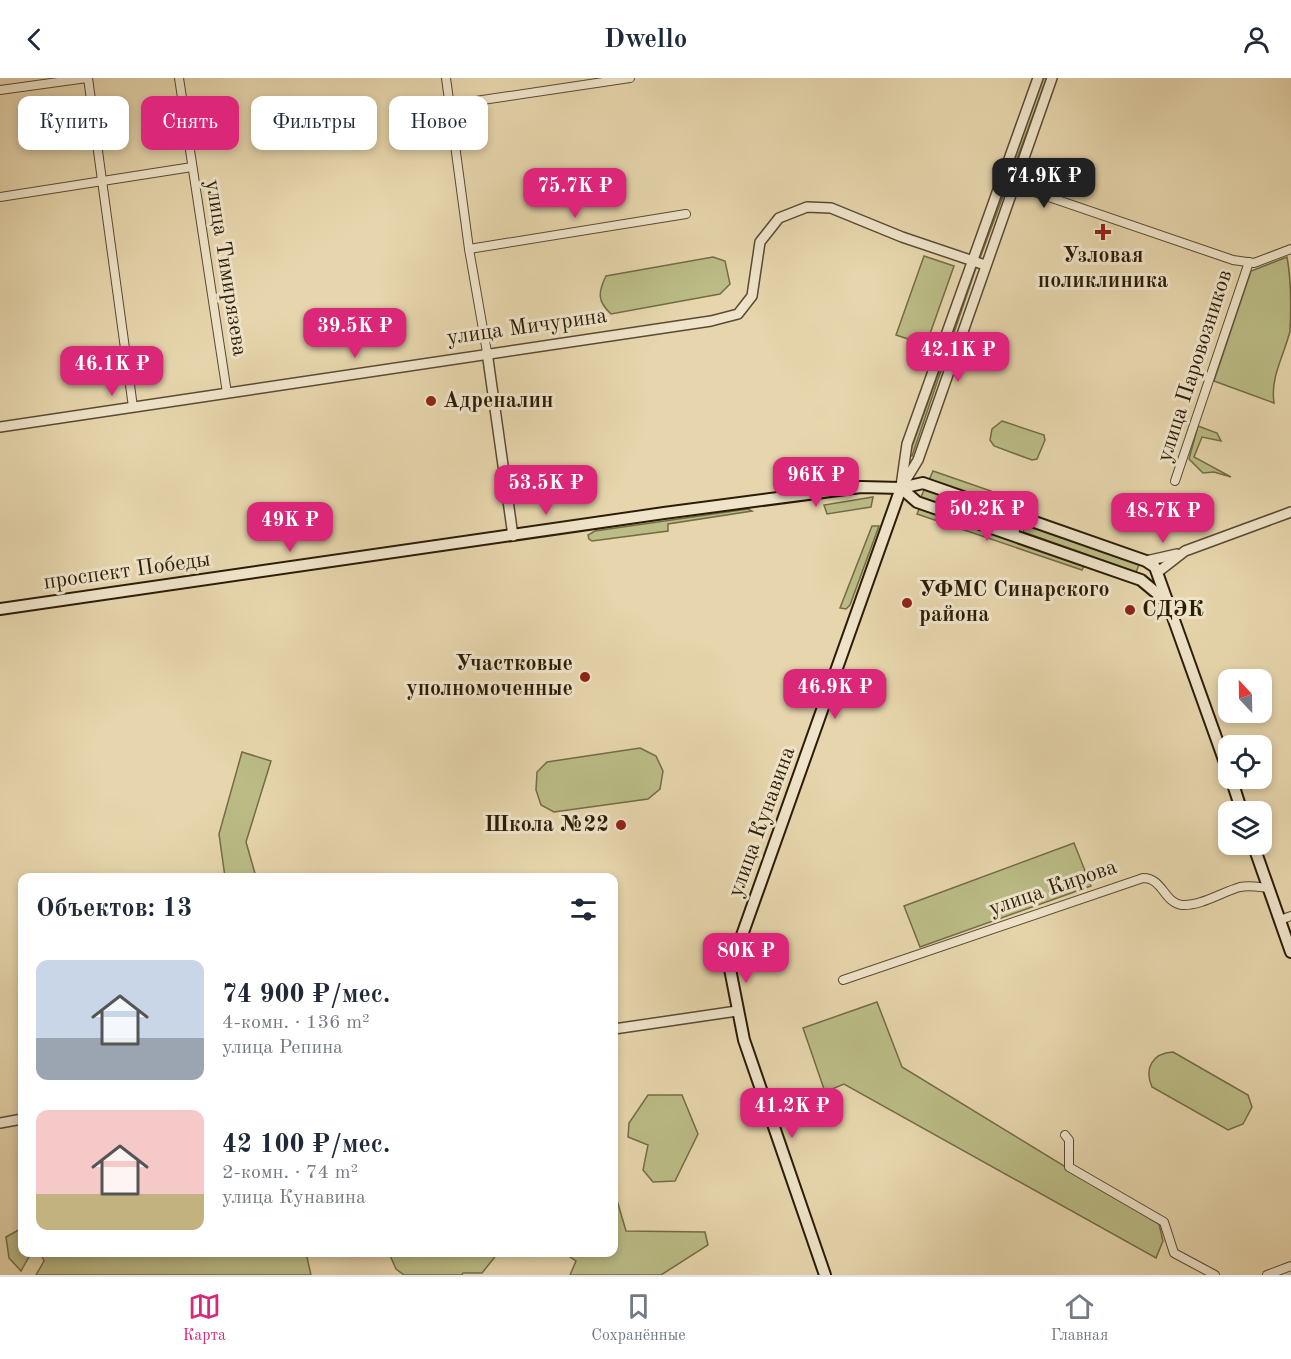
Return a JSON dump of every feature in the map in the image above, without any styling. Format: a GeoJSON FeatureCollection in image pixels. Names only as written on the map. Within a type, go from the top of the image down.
{"type":"FeatureCollection","features":[{"type":"Feature","properties":{"kind":"main road","name":"проспект Победы"},"geometry":{"type":"LineString","coordinates":[[0,609],[861,488],[901,488],[923,483],[1146,561],[1158,572]]}},
{"type":"Feature","properties":{"kind":"main road"},"geometry":{"type":"LineString","coordinates":[[901,488],[916,502],[1141,580],[1167,603]]}},
{"type":"Feature","properties":{"kind":"main road","name":"улица Кунавина"},"geometry":{"type":"LineString","coordinates":[[825,1275],[790,1178],[737,1011],[730,969],[800,779],[901,488]]}},
{"type":"Feature","properties":{"kind":"main road"},"geometry":{"type":"LineString","coordinates":[[1141,580],[1158,572],[1218,743]]}},
{"type":"Feature","properties":{"kind":"main road"},"geometry":{"type":"LineString","coordinates":[[1257,855],[1291,952]]}},
{"type":"Feature","properties":{"kind":"street"},"geometry":{"type":"LineString","coordinates":[[0,90],[88,78],[133,407]]}},
{"type":"Feature","properties":{"kind":"street","name":"улица Тимирязева"},"geometry":{"type":"LineString","coordinates":[[179,78],[228,393]]}},
{"type":"Feature","properties":{"kind":"street"},"geometry":{"type":"LineString","coordinates":[[446,78],[448,96]]}},
{"type":"Feature","properties":{"kind":"street"},"geometry":{"type":"LineString","coordinates":[[488,99],[630,78]]}},
{"type":"Feature","properties":{"kind":"street","name":"улица Кунавина"},"geometry":{"type":"LineString","coordinates":[[901,488],[907,444],[1038,78]]}},
{"type":"Feature","properties":{"kind":"street","name":"улица Кунавина"},"geometry":{"type":"LineString","coordinates":[[901,488],[918,460],[1052,78]]}},
{"type":"Feature","properties":{"kind":"street"},"geometry":{"type":"LineString","coordinates":[[455,150],[513,536]]}},
{"type":"Feature","properties":{"kind":"street"},"geometry":{"type":"LineString","coordinates":[[0,197],[192,168]]}},
{"type":"Feature","properties":{"kind":"street"},"geometry":{"type":"LineString","coordinates":[[1014,185],[1233,260],[1254,263],[1291,249]]}},
{"type":"Feature","properties":{"kind":"street","name":"улица Мичурина"},"geometry":{"type":"LineString","coordinates":[[0,427],[487,352],[711,321],[738,314],[752,296],[760,242],[779,218],[807,207],[831,208],[903,237],[973,261]]}},
{"type":"Feature","properties":{"kind":"street"},"geometry":{"type":"LineString","coordinates":[[469,249],[686,214]]}},
{"type":"Feature","properties":{"kind":"street"},"geometry":{"type":"LineString","coordinates":[[973,261],[985,265]]}},
{"type":"Feature","properties":{"kind":"street","name":"улица Паровозников"},"geometry":{"type":"LineString","coordinates":[[1175,481],[1249,262]]}},
{"type":"Feature","properties":{"kind":"street"},"geometry":{"type":"LineString","coordinates":[[1146,561],[1185,551],[1291,512]]}},
{"type":"Feature","properties":{"kind":"street"},"geometry":{"type":"LineString","coordinates":[[1013,536],[1020,516]]}},
{"type":"Feature","properties":{"kind":"street"},"geometry":{"type":"LineString","coordinates":[[1158,572],[1185,551]]}},
{"type":"Feature","properties":{"kind":"street","name":"улица Кирова"},"geometry":{"type":"LineString","coordinates":[[843,980],[1143,878],[1151,878],[1158,882],[1170,899],[1180,904],[1190,904],[1239,888],[1268,888]]}},
{"type":"Feature","properties":{"kind":"street"},"geometry":{"type":"LineString","coordinates":[[1280,920],[1291,916]]}},
{"type":"Feature","properties":{"kind":"street"},"geometry":{"type":"LineString","coordinates":[[618,1028],[737,1011]]}},
{"type":"Feature","properties":{"kind":"street"},"geometry":{"type":"LineString","coordinates":[[0,1123],[18,1120]]}},
{"type":"Feature","properties":{"kind":"street"},"geometry":{"type":"LineString","coordinates":[[1065,1135],[1069,1140],[1069,1167],[1164,1222],[1174,1253],[1215,1275]]}},
{"type":"Feature","properties":{"kind":"street"},"geometry":{"type":"LineString","coordinates":[[1268,1275],[1291,1266]]}},
{"type":"Feature","properties":{"kind":"green space"},"geometry":{"type":"Polygon","coordinates":[[[1043,78],[1047,78],[980,258],[978,256],[1043,78]]]}},
{"type":"Feature","properties":{"kind":"green space"},"geometry":{"type":"Polygon","coordinates":[[[924,256],[954,266],[926,345],[896,335],[924,256]]]}},
{"type":"Feature","properties":{"kind":"green space"},"geometry":{"type":"Polygon","coordinates":[[[713,257],[725,261],[730,284],[720,294],[611,314],[603,305],[600,292],[606,276],[713,257]]]}},
{"type":"Feature","properties":{"kind":"green space"},"geometry":{"type":"Polygon","coordinates":[[[1287,257],[1290,331],[1274,384],[1274,403],[1214,381],[1251,271],[1287,257]]]}},
{"type":"Feature","properties":{"kind":"green space"},"geometry":{"type":"Polygon","coordinates":[[[976,268],[912,456],[909,455],[976,268]]]}},
{"type":"Feature","properties":{"kind":"green space"},"geometry":{"type":"Polygon","coordinates":[[[1002,421],[1044,435],[1045,440],[1037,459],[1032,460],[994,446],[990,440],[992,429],[1002,421]]]}},
{"type":"Feature","properties":{"kind":"green space"},"geometry":{"type":"Polygon","coordinates":[[[1198,426],[1217,433],[1221,441],[1202,437],[1194,457],[1231,477],[1214,472],[1203,473],[1189,459],[1198,426]]]}},
{"type":"Feature","properties":{"kind":"green space"},"geometry":{"type":"Polygon","coordinates":[[[933,471],[991,491],[981,499],[929,480],[933,471]]]}},
{"type":"Feature","properties":{"kind":"green space"},"geometry":{"type":"Polygon","coordinates":[[[924,490],[1006,518],[1008,523],[1003,525],[921,497],[924,490]]]}},
{"type":"Feature","properties":{"kind":"green space"},"geometry":{"type":"Polygon","coordinates":[[[873,497],[871,507],[827,514],[824,505],[873,497]]]}},
{"type":"Feature","properties":{"kind":"green space"},"geometry":{"type":"Polygon","coordinates":[[[920,507],[1085,564],[1082,570],[917,514],[920,507]]]}},
{"type":"Feature","properties":{"kind":"green space"},"geometry":{"type":"Polygon","coordinates":[[[748,509],[752,511],[668,524],[668,531],[592,541],[588,535],[595,531],[748,509]]]}},
{"type":"Feature","properties":{"kind":"green space"},"geometry":{"type":"Polygon","coordinates":[[[1026,525],[1139,565],[1136,572],[1023,532],[1026,525]]]}},
{"type":"Feature","properties":{"kind":"green space"},"geometry":{"type":"Polygon","coordinates":[[[872,526],[879,526],[850,605],[846,609],[840,608],[872,526]]]}},
{"type":"Feature","properties":{"kind":"green space"},"geometry":{"type":"Polygon","coordinates":[[[640,748],[656,756],[663,771],[660,789],[648,799],[554,812],[541,805],[536,790],[537,772],[547,762],[640,748]]]}},
{"type":"Feature","properties":{"kind":"green space"},"geometry":{"type":"Polygon","coordinates":[[[242,752],[271,761],[246,842],[255,873],[224,873],[219,834],[242,752]]]}},
{"type":"Feature","properties":{"kind":"green space"},"geometry":{"type":"Polygon","coordinates":[[[1074,843],[1091,886],[920,947],[904,906],[1074,843]]]}},
{"type":"Feature","properties":{"kind":"green space"},"geometry":{"type":"Polygon","coordinates":[[[877,1002],[902,1067],[1159,1224],[1163,1241],[1156,1258],[844,1084],[825,1092],[803,1028],[877,1002]]]}},
{"type":"Feature","properties":{"kind":"green space"},"geometry":{"type":"Polygon","coordinates":[[[1173,1052],[1248,1095],[1252,1107],[1243,1124],[1228,1130],[1152,1087],[1149,1074],[1152,1063],[1160,1055],[1173,1052]]]}},
{"type":"Feature","properties":{"kind":"green space"},"geometry":{"type":"Polygon","coordinates":[[[648,1095],[682,1095],[698,1134],[675,1181],[653,1182],[643,1170],[648,1145],[628,1137],[629,1123],[648,1095]]]}},
{"type":"Feature","properties":{"kind":"green space"},"geometry":{"type":"Polygon","coordinates":[[[618,1204],[626,1231],[705,1232],[708,1245],[661,1275],[570,1275],[576,1261],[570,1257],[618,1257],[618,1204]]]}},
{"type":"Feature","properties":{"kind":"green space"},"geometry":{"type":"Polygon","coordinates":[[[18,1230],[18,1257],[29,1257],[21,1271],[9,1258],[6,1237],[18,1230]]]}},
{"type":"Feature","properties":{"kind":"green space"},"geometry":{"type":"Polygon","coordinates":[[[42,1257],[307,1257],[311,1275],[36,1275],[44,1261],[42,1257]]]}},
{"type":"Feature","properties":{"kind":"green space"},"geometry":{"type":"Polygon","coordinates":[[[391,1257],[495,1257],[482,1273],[404,1275],[396,1269],[391,1257]]]}},
{"type":"Feature","properties":{"kind":"place","name":"Узловая поликлиника"},"geometry":{"type":"Point","coordinates":[1103,232]}},
{"type":"Feature","properties":{"kind":"place","name":"Адреналин"},"geometry":{"type":"Point","coordinates":[431,401]}},
{"type":"Feature","properties":{"kind":"place","name":"УФМС Синарского района"},"geometry":{"type":"Point","coordinates":[907,603]}},
{"type":"Feature","properties":{"kind":"place","name":"СДЭК"},"geometry":{"type":"Point","coordinates":[1130,610]}},
{"type":"Feature","properties":{"kind":"place","name":"Участковые уполномоченные"},"geometry":{"type":"Point","coordinates":[585,677]}},
{"type":"Feature","properties":{"kind":"place","name":"Школа №22"},"geometry":{"type":"Point","coordinates":[621,825]}}]}
